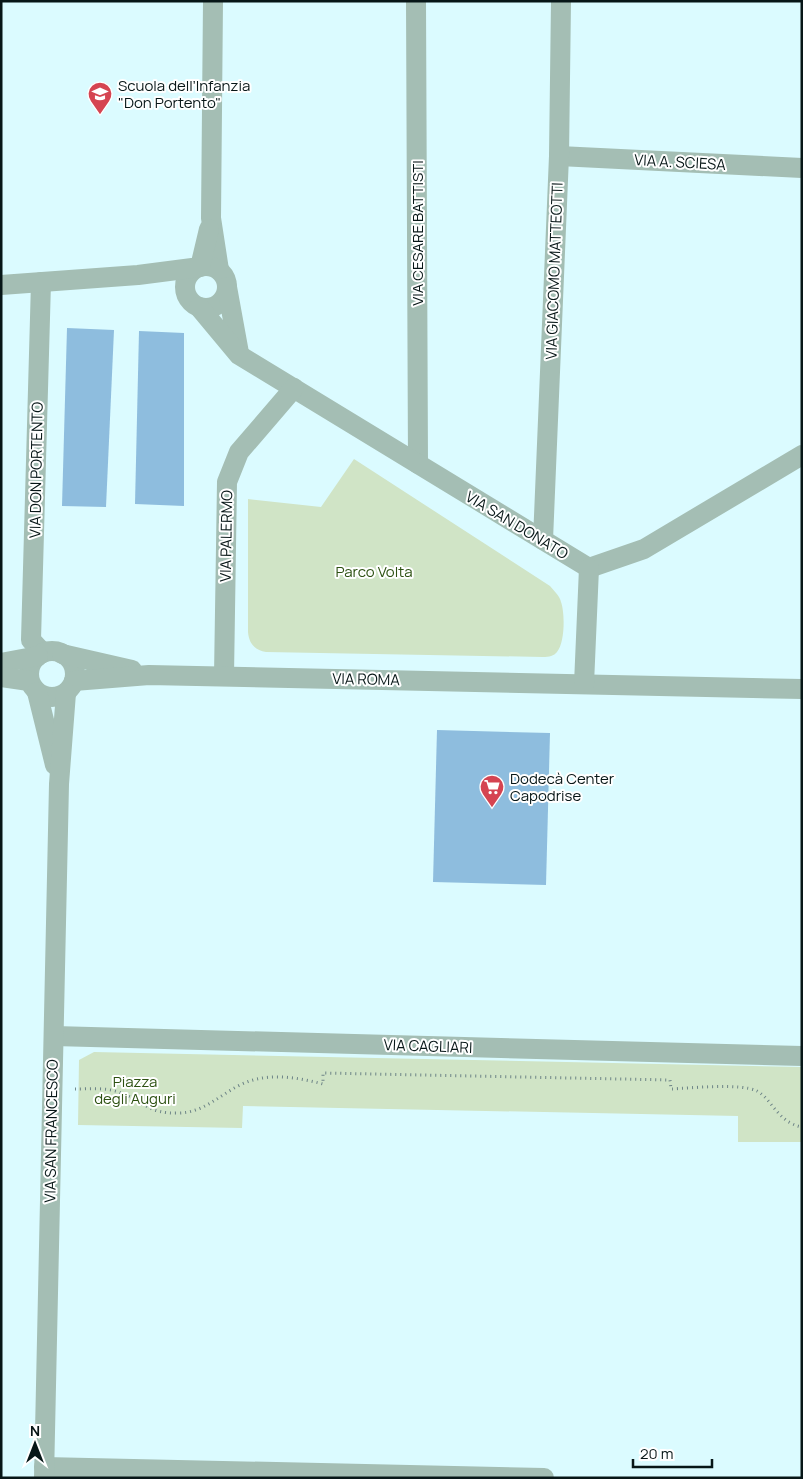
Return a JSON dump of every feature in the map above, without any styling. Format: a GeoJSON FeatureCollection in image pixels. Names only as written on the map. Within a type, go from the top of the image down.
{"type":"FeatureCollection","features":[{"type":"Feature","properties":{"kind":"street"},"geometry":{"type":"LineString","coordinates":[[213,1],[211,218],[215,275],[239,355]]}},
{"type":"Feature","properties":{"kind":"street","name":"VIA CESARE BATTISTI"},"geometry":{"type":"LineString","coordinates":[[416,1],[418,464]]}},
{"type":"Feature","properties":{"kind":"street","name":"VIA GIACOMO MATTEOTTI"},"geometry":{"type":"LineString","coordinates":[[543,540],[559,156],[561,1]]}},
{"type":"Feature","properties":{"kind":"street","name":"VIA A. SCIESA"},"geometry":{"type":"LineString","coordinates":[[559,156],[802,168]]}},
{"type":"Feature","properties":{"kind":"street"},"geometry":{"type":"LineString","coordinates":[[190,273],[215,275],[225,297],[218,304],[206,308],[199,307],[189,300],[185,290],[185,283],[190,273]]}},
{"type":"Feature","properties":{"kind":"street"},"geometry":{"type":"LineString","coordinates":[[1,285],[138,275],[215,275]]}},
{"type":"Feature","properties":{"kind":"street"},"geometry":{"type":"LineString","coordinates":[[138,275],[185,290]]}},
{"type":"Feature","properties":{"kind":"street","name":"VIA DON PORTENTO"},"geometry":{"type":"LineString","coordinates":[[41,282],[32,640],[48,654]]}},
{"type":"Feature","properties":{"kind":"street","name":"VIA SAN DONATO"},"geometry":{"type":"LineString","coordinates":[[199,307],[239,355],[588,568]]}},
{"type":"Feature","properties":{"kind":"street","name":"VIA PALERMO"},"geometry":{"type":"LineString","coordinates":[[224,676],[227,482],[238,452],[294,388]]}},
{"type":"Feature","properties":{"kind":"street"},"geometry":{"type":"LineString","coordinates":[[584,684],[588,568],[644,549],[802,455]]}},
{"type":"Feature","properties":{"kind":"street"},"geometry":{"type":"LineString","coordinates":[[1,677],[33,687],[44,696],[51,698],[59,697],[70,687],[76,675],[72,662],[48,654],[33,660],[30,667],[33,687]]}},
{"type":"Feature","properties":{"kind":"street","name":"VIA ROMA"},"geometry":{"type":"LineString","coordinates":[[1,663],[48,654],[148,674],[802,689]]}},
{"type":"Feature","properties":{"kind":"street","name":"VIA ROMA"},"geometry":{"type":"LineString","coordinates":[[70,687],[148,674]]}},
{"type":"Feature","properties":{"kind":"street","name":"VIA SAN FRANCESCO"},"geometry":{"type":"LineString","coordinates":[[33,687],[59,784]]}},
{"type":"Feature","properties":{"kind":"street","name":"VIA SAN FRANCESCO"},"geometry":{"type":"LineString","coordinates":[[44,1473],[59,784],[70,687]]}},
{"type":"Feature","properties":{"kind":"street","name":"VIA CAGLIARI"},"geometry":{"type":"LineString","coordinates":[[54,1036],[802,1056]]}},
{"type":"Feature","properties":{"kind":"street"},"geometry":{"type":"LineString","coordinates":[[44,1473],[544,1478]]}},
{"type":"Feature","properties":{"kind":"path"},"geometry":{"type":"LineString","coordinates":[[52,1089],[109,1090],[120,1092],[146,1108],[161,1112],[177,1113],[201,1109],[242,1084],[276,1076],[291,1077],[322,1084],[323,1072],[670,1080],[671,1089],[744,1087],[758,1091],[781,1117],[802,1127]]}},
{"type":"Feature","properties":{"kind":"green space","name":"Parco Volta"},"geometry":{"type":"Polygon","coordinates":[[[354,459],[550,586],[558,595],[563,613],[564,628],[562,642],[556,653],[543,657],[266,652],[253,646],[248,632],[248,499],[321,507],[354,459]]]}},
{"type":"Feature","properties":{"kind":"green space","name":"Piazza degli Auguri"},"geometry":{"type":"Polygon","coordinates":[[[94,1052],[802,1067],[802,1142],[738,1142],[738,1116],[243,1106],[242,1128],[78,1125],[79,1060],[94,1052]]]}},
{"type":"Feature","properties":{"kind":"building"},"geometry":{"type":"Polygon","coordinates":[[[67,328],[114,330],[106,507],[62,506],[67,328]]]}},
{"type":"Feature","properties":{"kind":"building"},"geometry":{"type":"Polygon","coordinates":[[[139,331],[184,333],[184,506],[135,504],[139,331]]]}},
{"type":"Feature","properties":{"kind":"building","name":"Dodecà Center Capodrise"},"geometry":{"type":"Polygon","coordinates":[[[437,730],[550,733],[546,885],[433,882],[437,730]]]}},
{"type":"Feature","properties":{"kind":"place","name":"Scuola dell’Infanzia \"Don Portento\""},"geometry":{"type":"Point","coordinates":[100,115]}},
{"type":"Feature","properties":{"kind":"place","name":"Dodecà Center Capodrise"},"geometry":{"type":"Point","coordinates":[492,808]}}]}
